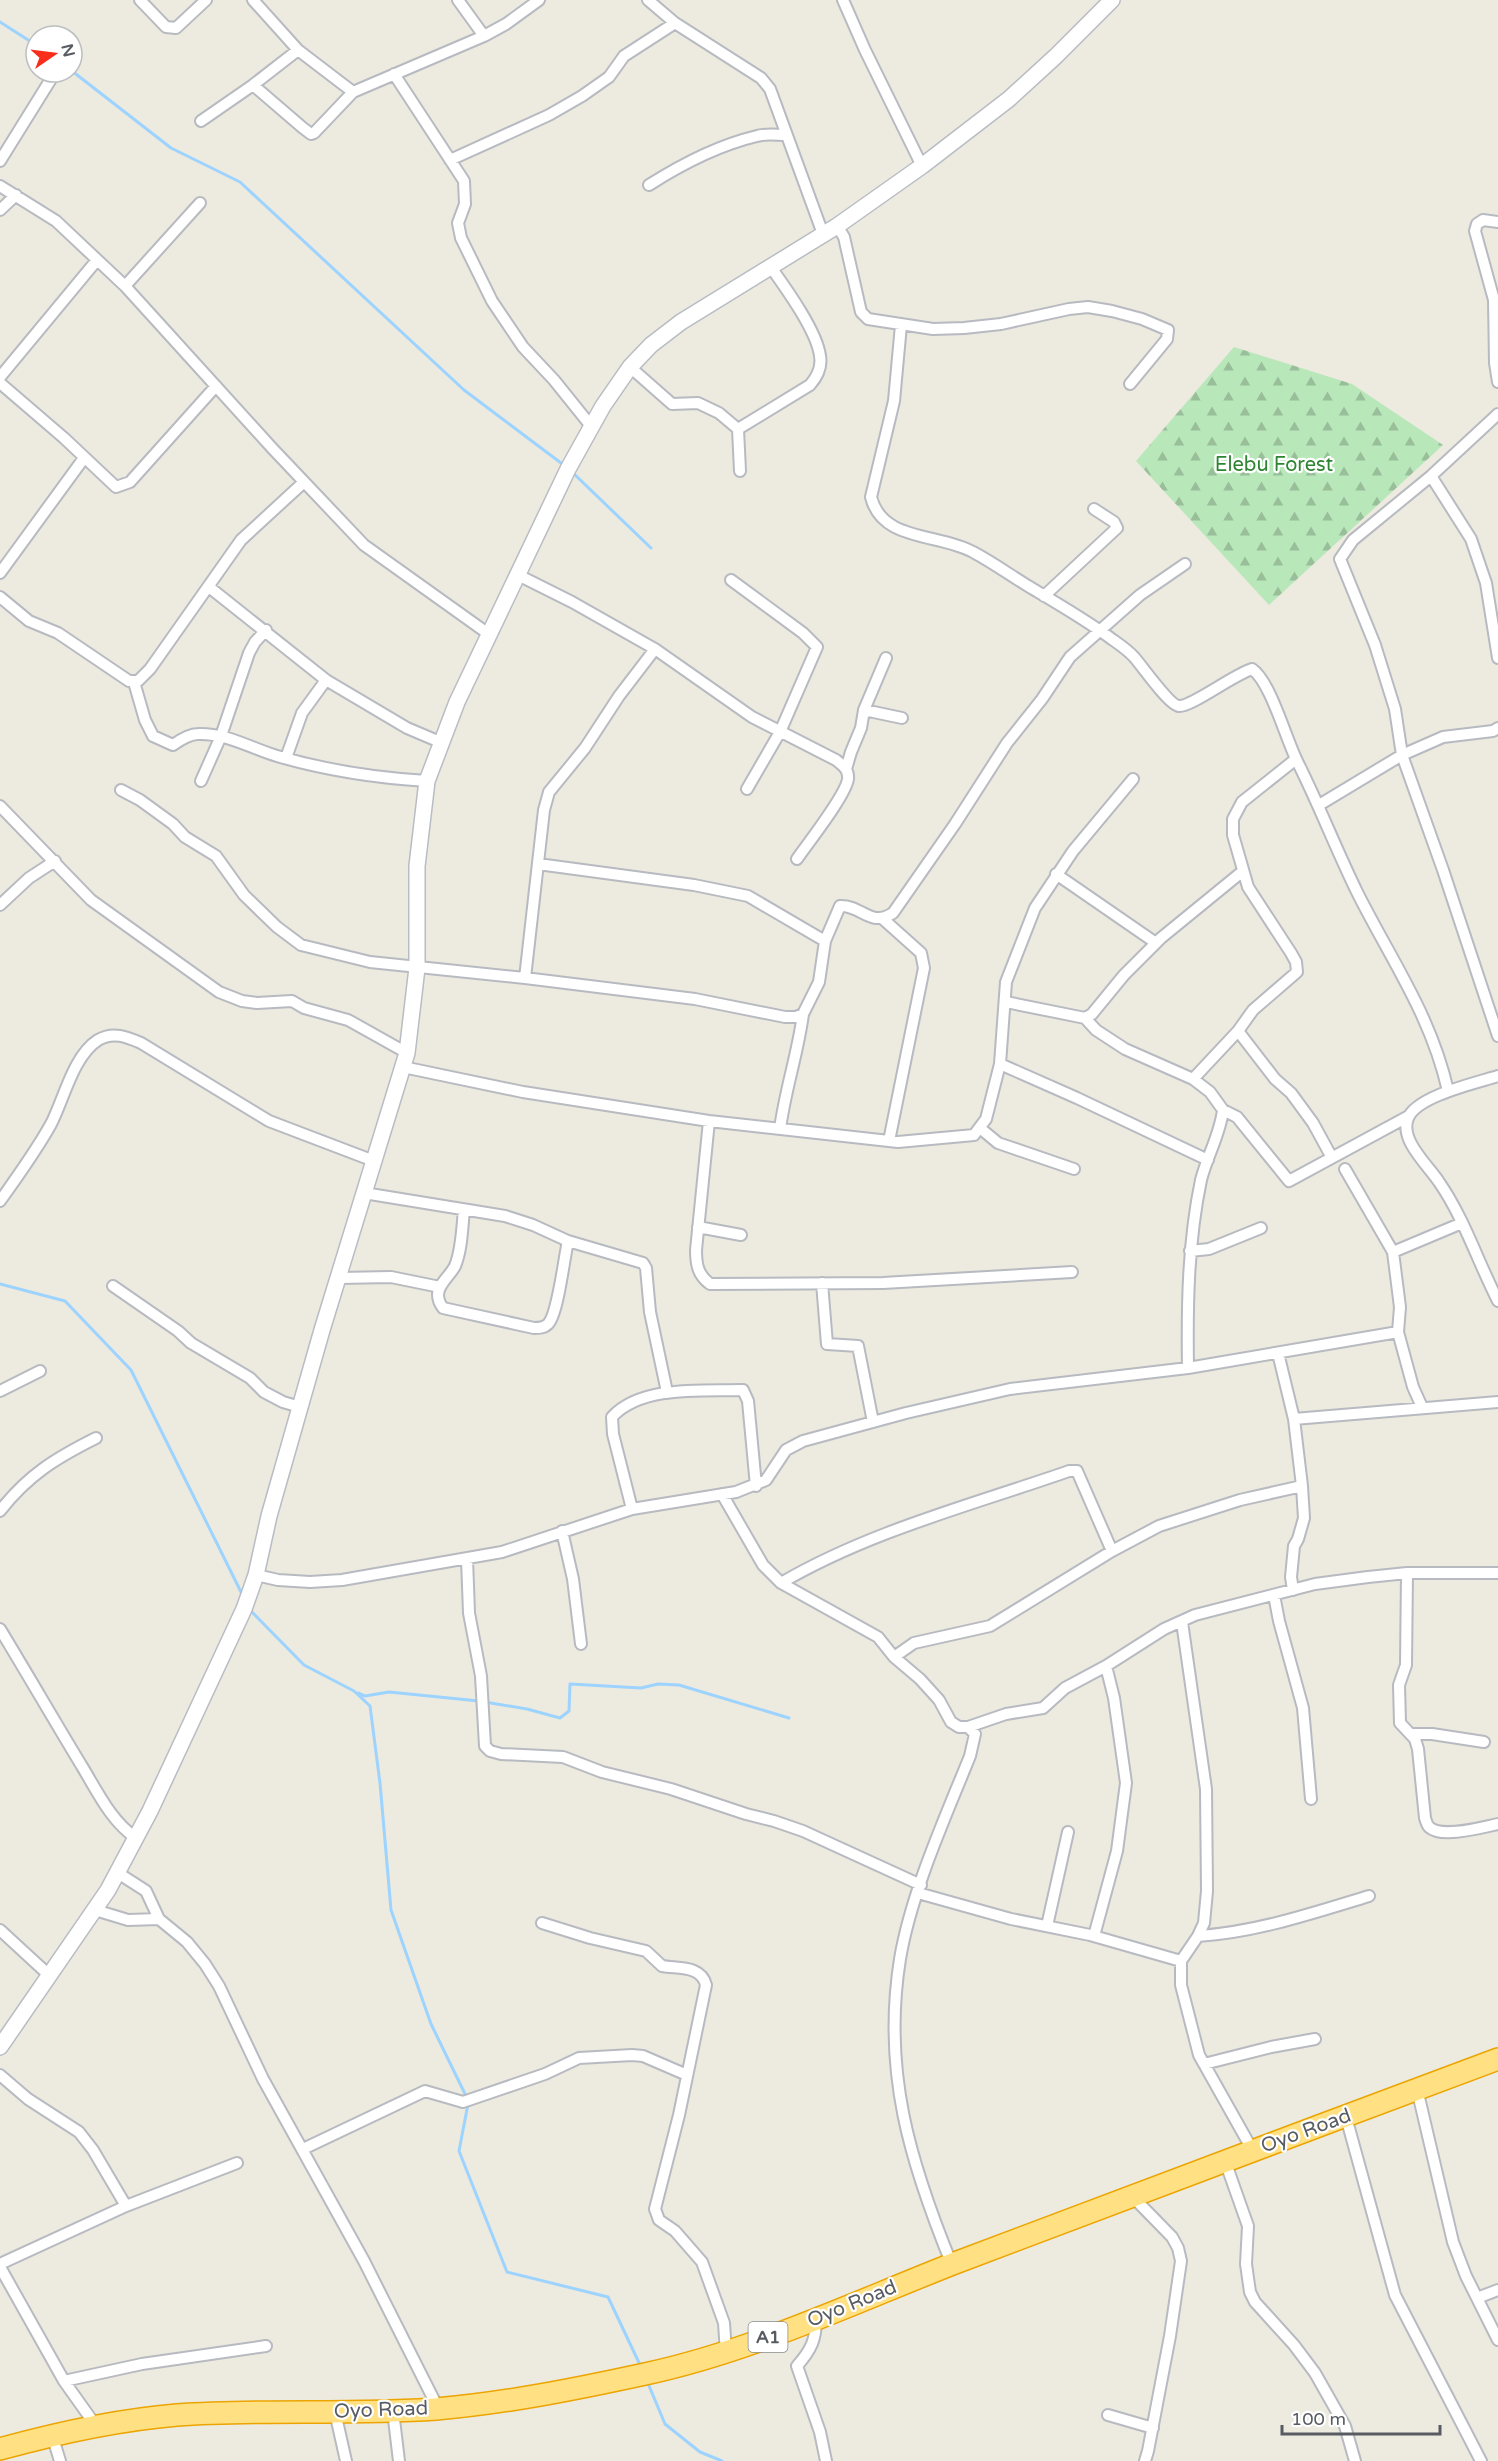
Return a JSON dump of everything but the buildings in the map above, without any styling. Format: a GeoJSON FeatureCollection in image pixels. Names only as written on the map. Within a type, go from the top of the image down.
{"type":"FeatureCollection","features":[{"type":"Feature","properties":{"kind":"highway","name":"Oyo Road"},"geometry":{"type":"LineString","coordinates":[[0,2449],[96,2426],[180,2415],[438,2408],[560,2392],[683,2366],[726,2353],[1132,2196],[1498,2059]]}},
{"type":"Feature","properties":{"kind":"main road"},"geometry":{"type":"LineString","coordinates":[[0,2047],[118,1873],[244,1609],[256,1575],[269,1516],[300,1407],[405,1060],[417,968],[417,866],[427,781],[457,702],[568,469],[591,426],[630,366],[651,345],[681,322],[830,230],[922,166],[1009,99],[1112,0]]}},
{"type":"Feature","properties":{"kind":"street"},"geometry":{"type":"LineString","coordinates":[[140,0],[166,27],[176,28],[206,0]]}},
{"type":"Feature","properties":{"kind":"street"},"geometry":{"type":"LineString","coordinates":[[253,0],[298,50],[353,92]]}},
{"type":"Feature","properties":{"kind":"street"},"geometry":{"type":"LineString","coordinates":[[458,0],[484,36]]}},
{"type":"Feature","properties":{"kind":"street"},"geometry":{"type":"LineString","coordinates":[[253,85],[311,134],[321,128],[353,92],[484,36],[506,24],[539,0]]}},
{"type":"Feature","properties":{"kind":"street"},"geometry":{"type":"LineString","coordinates":[[648,0],[675,23],[761,78],[770,89],[786,135],[830,230],[844,237],[861,312],[868,319],[933,329],[964,328],[1001,324],[1069,309],[1088,307],[1112,311],[1168,330],[1167,339],[1130,384]]}},
{"type":"Feature","properties":{"kind":"street"},"geometry":{"type":"LineString","coordinates":[[843,0],[922,166]]}},
{"type":"Feature","properties":{"kind":"street"},"geometry":{"type":"LineString","coordinates":[[450,160],[549,116],[582,96],[609,77],[624,56],[675,23]]}},
{"type":"Feature","properties":{"kind":"street"},"geometry":{"type":"LineString","coordinates":[[201,121],[298,50]]}},
{"type":"Feature","properties":{"kind":"street"},"geometry":{"type":"LineString","coordinates":[[394,74],[464,181],[465,204],[458,224],[461,238],[492,301],[523,347],[554,380],[591,426]]}},
{"type":"Feature","properties":{"kind":"street"},"geometry":{"type":"LineString","coordinates":[[0,161],[48,84]]}},
{"type":"Feature","properties":{"kind":"street"},"geometry":{"type":"LineString","coordinates":[[649,185],[678,167],[733,144],[759,135],[786,135]]}},
{"type":"Feature","properties":{"kind":"street"},"geometry":{"type":"LineString","coordinates":[[0,186],[56,221],[125,286],[364,545],[490,635]]}},
{"type":"Feature","properties":{"kind":"street"},"geometry":{"type":"LineString","coordinates":[[0,210],[16,195]]}},
{"type":"Feature","properties":{"kind":"street"},"geometry":{"type":"LineString","coordinates":[[125,286],[200,203]]}},
{"type":"Feature","properties":{"kind":"street"},"geometry":{"type":"LineString","coordinates":[[1498,222],[1483,219],[1477,224],[1475,231],[1494,300],[1495,363],[1498,382]]}},
{"type":"Feature","properties":{"kind":"street"},"geometry":{"type":"LineString","coordinates":[[0,377],[97,260]]}},
{"type":"Feature","properties":{"kind":"street"},"geometry":{"type":"LineString","coordinates":[[738,429],[810,386],[818,376],[820,356],[816,343],[789,293],[770,266]]}},
{"type":"Feature","properties":{"kind":"street"},"geometry":{"type":"LineString","coordinates":[[901,325],[894,401],[871,497],[874,510],[881,519],[893,527],[912,534],[942,539],[972,551],[1099,630],[1131,654],[1168,701],[1178,706],[1189,705],[1240,673],[1252,669],[1258,674],[1268,690],[1296,759],[1357,892],[1426,1021],[1441,1061],[1448,1091]]}},
{"type":"Feature","properties":{"kind":"street"},"geometry":{"type":"LineString","coordinates":[[630,366],[672,404],[698,403],[719,413],[738,429],[740,471]]}},
{"type":"Feature","properties":{"kind":"street"},"geometry":{"type":"LineString","coordinates":[[0,383],[117,487],[127,484],[216,386]]}},
{"type":"Feature","properties":{"kind":"street"},"geometry":{"type":"LineString","coordinates":[[1498,414],[1431,476],[1353,540],[1340,559],[1375,645],[1395,709],[1401,755],[1443,870],[1498,1036]]}},
{"type":"Feature","properties":{"kind":"street"},"geometry":{"type":"LineString","coordinates":[[0,573],[84,458]]}},
{"type":"Feature","properties":{"kind":"street"},"geometry":{"type":"LineString","coordinates":[[1431,476],[1471,539],[1486,584],[1498,658]]}},
{"type":"Feature","properties":{"kind":"street"},"geometry":{"type":"LineString","coordinates":[[0,597],[30,621],[58,633],[96,660],[134,682],[150,669],[241,540],[304,482]]}},
{"type":"Feature","properties":{"kind":"street"},"geometry":{"type":"LineString","coordinates":[[1044,596],[1117,528],[1114,522],[1094,509]]}},
{"type":"Feature","properties":{"kind":"street"},"geometry":{"type":"LineString","coordinates":[[780,1129],[799,1045],[803,1014],[819,982],[825,941],[840,906],[848,905],[875,919],[883,919],[893,913],[955,824],[1007,743],[1042,699],[1070,657],[1140,596],[1185,564]]}},
{"type":"Feature","properties":{"kind":"street"},"geometry":{"type":"LineString","coordinates":[[518,575],[572,602],[655,649],[752,717],[836,760],[846,769]]}},
{"type":"Feature","properties":{"kind":"street"},"geometry":{"type":"LineString","coordinates":[[731,580],[803,633],[817,647],[780,732],[747,789]]}},
{"type":"Feature","properties":{"kind":"street"},"geometry":{"type":"LineString","coordinates":[[209,586],[326,680],[407,728],[440,742]]}},
{"type":"Feature","properties":{"kind":"street"},"geometry":{"type":"LineString","coordinates":[[201,781],[221,736],[249,653],[266,630]]}},
{"type":"Feature","properties":{"kind":"street"},"geometry":{"type":"LineString","coordinates":[[525,978],[543,810],[549,792],[585,748],[619,696],[655,649]]}},
{"type":"Feature","properties":{"kind":"street"},"geometry":{"type":"LineString","coordinates":[[797,859],[839,797],[848,779],[846,769],[850,752],[861,728],[864,710],[886,658]]}},
{"type":"Feature","properties":{"kind":"street"},"geometry":{"type":"LineString","coordinates":[[286,758],[302,713],[326,680]]}},
{"type":"Feature","properties":{"kind":"street"},"geometry":{"type":"LineString","coordinates":[[134,682],[145,720],[153,736],[173,745],[196,733],[221,736],[286,758],[353,772],[427,781]]}},
{"type":"Feature","properties":{"kind":"street"},"geometry":{"type":"LineString","coordinates":[[864,710],[902,718]]}},
{"type":"Feature","properties":{"kind":"street"},"geometry":{"type":"LineString","coordinates":[[1319,805],[1401,755],[1443,737],[1493,731],[1498,728]]}},
{"type":"Feature","properties":{"kind":"street"},"geometry":{"type":"LineString","coordinates":[[1193,1079],[1238,1031],[1253,1010],[1297,972],[1292,953],[1248,887],[1233,835],[1233,819],[1242,802],[1296,759]]}},
{"type":"Feature","properties":{"kind":"street"},"geometry":{"type":"LineString","coordinates":[[0,806],[91,900],[219,992],[242,1001],[257,1004],[292,1001],[304,1008],[348,1020],[405,1060],[523,1092],[709,1121],[889,1141],[974,1135],[980,1128],[990,1107],[1000,1064],[1006,982],[1035,908],[1056,874],[1097,820],[1133,779]]}},
{"type":"Feature","properties":{"kind":"street"},"geometry":{"type":"LineString","coordinates":[[121,790],[140,800],[173,824],[185,837],[216,856],[244,895],[277,927],[301,945],[369,962],[458,970],[695,999],[785,1017],[796,1017],[803,1014]]}},
{"type":"Feature","properties":{"kind":"street"},"geometry":{"type":"LineString","coordinates":[[0,905],[29,878],[55,861]]}},
{"type":"Feature","properties":{"kind":"street"},"geometry":{"type":"LineString","coordinates":[[538,864],[694,885],[748,896],[825,941]]}},
{"type":"Feature","properties":{"kind":"street"},"geometry":{"type":"LineString","coordinates":[[1085,1018],[1092,1014],[1124,975],[1156,943],[1243,871]]}},
{"type":"Feature","properties":{"kind":"street"},"geometry":{"type":"LineString","coordinates":[[1056,874],[1156,943]]}},
{"type":"Feature","properties":{"kind":"street"},"geometry":{"type":"LineString","coordinates":[[883,919],[921,953],[924,968],[889,1141]]}},
{"type":"Feature","properties":{"kind":"street"},"geometry":{"type":"LineString","coordinates":[[1006,1002],[1085,1018],[1096,1030],[1125,1048],[1193,1079],[1210,1092],[1223,1110],[1237,1117],[1288,1181],[1409,1116],[1422,1105],[1448,1091],[1498,1076]]}},
{"type":"Feature","properties":{"kind":"street"},"geometry":{"type":"LineString","coordinates":[[1238,1031],[1275,1080],[1291,1093],[1313,1123],[1331,1156]]}},
{"type":"Feature","properties":{"kind":"street"},"geometry":{"type":"LineString","coordinates":[[0,1201],[31,1158],[85,1053],[98,1040],[117,1035],[124,1035],[141,1043],[269,1121],[374,1161]]}},
{"type":"Feature","properties":{"kind":"street"},"geometry":{"type":"LineString","coordinates":[[1000,1064],[1208,1160]]}},
{"type":"Feature","properties":{"kind":"street"},"geometry":{"type":"LineString","coordinates":[[1188,1368],[1187,1312],[1190,1251],[1202,1178],[1221,1125],[1223,1110]]}},
{"type":"Feature","properties":{"kind":"street"},"geometry":{"type":"LineString","coordinates":[[1409,1116],[1406,1128],[1413,1146],[1450,1199],[1498,1301]]}},
{"type":"Feature","properties":{"kind":"street"},"geometry":{"type":"LineString","coordinates":[[709,1121],[696,1266],[701,1277],[710,1284],[883,1284],[1072,1272]]}},
{"type":"Feature","properties":{"kind":"street"},"geometry":{"type":"LineString","coordinates":[[980,1128],[998,1143],[1074,1169]]}},
{"type":"Feature","properties":{"kind":"street"},"geometry":{"type":"LineString","coordinates":[[1345,1169],[1393,1252],[1400,1306],[1398,1332],[1413,1387],[1422,1407]]}},
{"type":"Feature","properties":{"kind":"street"},"geometry":{"type":"LineString","coordinates":[[364,1193],[505,1216],[605,1254],[643,1263],[646,1268],[650,1312],[667,1392]]}},
{"type":"Feature","properties":{"kind":"street"},"geometry":{"type":"LineString","coordinates":[[464,1210],[455,1265],[448,1279],[440,1287],[439,1301],[443,1308],[534,1328],[542,1327],[548,1323],[554,1312],[568,1241]]}},
{"type":"Feature","properties":{"kind":"street"},"geometry":{"type":"LineString","coordinates":[[1393,1252],[1462,1222]]}},
{"type":"Feature","properties":{"kind":"street"},"geometry":{"type":"LineString","coordinates":[[698,1227],[741,1235]]}},
{"type":"Feature","properties":{"kind":"street"},"geometry":{"type":"LineString","coordinates":[[1190,1251],[1209,1249],[1261,1228]]}},
{"type":"Feature","properties":{"kind":"street"},"geometry":{"type":"LineString","coordinates":[[339,1278],[391,1277],[440,1287]]}},
{"type":"Feature","properties":{"kind":"street"},"geometry":{"type":"LineString","coordinates":[[822,1283],[827,1344],[858,1346],[873,1422]]}},
{"type":"Feature","properties":{"kind":"street"},"geometry":{"type":"LineString","coordinates":[[113,1286],[178,1331],[191,1343],[250,1378],[264,1392],[300,1407]]}},
{"type":"Feature","properties":{"kind":"street"},"geometry":{"type":"LineString","coordinates":[[256,1575],[278,1580],[342,1580],[502,1552],[632,1509],[736,1492],[756,1486],[772,1473],[786,1450],[825,1433],[1010,1389],[1188,1368],[1398,1332]]}},
{"type":"Feature","properties":{"kind":"street"},"geometry":{"type":"LineString","coordinates":[[1278,1353],[1294,1419],[1302,1486],[1304,1518],[1294,1546],[1291,1577],[1293,1590]]}},
{"type":"Feature","properties":{"kind":"street"},"geometry":{"type":"LineString","coordinates":[[0,1390],[40,1371]]}},
{"type":"Feature","properties":{"kind":"street"},"geometry":{"type":"LineString","coordinates":[[632,1509],[612,1417],[629,1403],[667,1392],[743,1389],[748,1401],[756,1486]]}},
{"type":"Feature","properties":{"kind":"street"},"geometry":{"type":"LineString","coordinates":[[1294,1419],[1498,1402]]}},
{"type":"Feature","properties":{"kind":"street"},"geometry":{"type":"LineString","coordinates":[[0,1511],[16,1491],[44,1466],[96,1438]]}},
{"type":"Feature","properties":{"kind":"street"},"geometry":{"type":"LineString","coordinates":[[781,1583],[817,1562],[858,1543],[1069,1471],[1077,1471],[1112,1551]]}},
{"type":"Feature","properties":{"kind":"street"},"geometry":{"type":"LineString","coordinates":[[894,1657],[914,1643],[990,1626],[1112,1551],[1159,1526],[1188,1515],[1302,1486]]}},
{"type":"Feature","properties":{"kind":"street"},"geometry":{"type":"LineString","coordinates":[[722,1494],[763,1565],[781,1583],[878,1637],[894,1657],[920,1679],[939,1700],[951,1722],[959,1727],[969,1727],[1006,1714],[1043,1708],[1065,1688],[1106,1666],[1164,1629],[1195,1615],[1315,1584],[1407,1573],[1498,1573]]}},
{"type":"Feature","properties":{"kind":"street"},"geometry":{"type":"LineString","coordinates":[[562,1531],[573,1579],[581,1644]]}},
{"type":"Feature","properties":{"kind":"street"},"geometry":{"type":"LineString","coordinates":[[467,1559],[469,1613],[481,1676],[485,1746],[490,1751],[501,1754],[563,1757],[602,1772],[671,1789],[803,1832],[920,1889],[1011,1919],[1094,1936],[1181,1961]]}},
{"type":"Feature","properties":{"kind":"street"},"geometry":{"type":"LineString","coordinates":[[1407,1573],[1406,1665],[1399,1685],[1399,1711],[1400,1723],[1415,1739],[1418,1749],[1422,1807],[1430,1827],[1437,1831],[1458,1832],[1498,1824]]}},
{"type":"Feature","properties":{"kind":"street"},"geometry":{"type":"LineString","coordinates":[[1274,1595],[1303,1708],[1311,1799]]}},
{"type":"Feature","properties":{"kind":"street"},"geometry":{"type":"LineString","coordinates":[[1182,1622],[1206,1789],[1207,1891],[1204,1923],[1181,1961],[1181,1984],[1186,2012],[1204,2064],[1253,2151]]}},
{"type":"Feature","properties":{"kind":"street"},"geometry":{"type":"LineString","coordinates":[[0,1629],[106,1805],[121,1826],[136,1838]]}},
{"type":"Feature","properties":{"kind":"street"},"geometry":{"type":"LineString","coordinates":[[1094,1936],[1117,1851],[1126,1783],[1114,1698],[1106,1666]]}},
{"type":"Feature","properties":{"kind":"street"},"geometry":{"type":"LineString","coordinates":[[952,2265],[913,2161],[896,2073],[894,2023],[901,1958],[920,1889],[970,1756],[975,1734],[969,1727]]}},
{"type":"Feature","properties":{"kind":"street"},"geometry":{"type":"LineString","coordinates":[[1410,1734],[1432,1734],[1484,1742]]}},
{"type":"Feature","properties":{"kind":"street"},"geometry":{"type":"LineString","coordinates":[[1047,1926],[1068,1832]]}},
{"type":"Feature","properties":{"kind":"street"},"geometry":{"type":"LineString","coordinates":[[118,1873],[146,1891],[159,1919],[187,1942],[206,1964],[230,2007],[258,2070],[364,2261],[438,2408]]}},
{"type":"Feature","properties":{"kind":"street"},"geometry":{"type":"LineString","coordinates":[[1198,1936],[1223,1935],[1272,1925],[1369,1896]]}},
{"type":"Feature","properties":{"kind":"street"},"geometry":{"type":"LineString","coordinates":[[95,1910],[128,1920],[159,1919]]}},
{"type":"Feature","properties":{"kind":"street"},"geometry":{"type":"LineString","coordinates":[[542,1923],[590,1938],[646,1951],[662,1966],[676,1966],[700,1973],[704,1977],[706,1985],[687,2075],[655,2209],[656,2216],[675,2231],[702,2262],[724,2323],[726,2353]]}},
{"type":"Feature","properties":{"kind":"street"},"geometry":{"type":"LineString","coordinates":[[0,1930],[50,1976]]}},
{"type":"Feature","properties":{"kind":"street"},"geometry":{"type":"LineString","coordinates":[[1204,2064],[1271,2047],[1315,2039]]}},
{"type":"Feature","properties":{"kind":"street"},"geometry":{"type":"LineString","coordinates":[[303,2149],[425,2091],[469,2100],[545,2074],[579,2058],[643,2056],[687,2075]]}},
{"type":"Feature","properties":{"kind":"street"},"geometry":{"type":"LineString","coordinates":[[0,2075],[28,2099],[79,2132],[93,2150],[126,2206]]}},
{"type":"Feature","properties":{"kind":"street"},"geometry":{"type":"LineString","coordinates":[[1417,2089],[1454,2242],[1466,2276],[1498,2340]]}},
{"type":"Feature","properties":{"kind":"street"},"geometry":{"type":"LineString","coordinates":[[1346,2117],[1395,2295],[1481,2461]]}},
{"type":"Feature","properties":{"kind":"street"},"geometry":{"type":"LineString","coordinates":[[1225,2161],[1248,2226],[1246,2264],[1250,2292],[1255,2302],[1294,2345],[1315,2373],[1345,2426],[1355,2461]]}},
{"type":"Feature","properties":{"kind":"street"},"geometry":{"type":"LineString","coordinates":[[96,2426],[64,2381],[0,2266],[126,2206],[237,2163]]}},
{"type":"Feature","properties":{"kind":"street"},"geometry":{"type":"LineString","coordinates":[[1132,2196],[1172,2236],[1181,2261],[1170,2336],[1145,2461]]}},
{"type":"Feature","properties":{"kind":"street"},"geometry":{"type":"LineString","coordinates":[[1477,2298],[1498,2290]]}},
{"type":"Feature","properties":{"kind":"street"},"geometry":{"type":"LineString","coordinates":[[816,2319],[816,2336],[810,2350],[797,2366],[820,2432],[826,2461]]}},
{"type":"Feature","properties":{"kind":"street"},"geometry":{"type":"LineString","coordinates":[[64,2381],[142,2364],[266,2346]]}},
{"type":"Feature","properties":{"kind":"street"},"geometry":{"type":"LineString","coordinates":[[393,2411],[399,2461]]}},
{"type":"Feature","properties":{"kind":"street"},"geometry":{"type":"LineString","coordinates":[[335,2412],[346,2461]]}},
{"type":"Feature","properties":{"kind":"street"},"geometry":{"type":"LineString","coordinates":[[1108,2415],[1153,2428]]}},
{"type":"Feature","properties":{"kind":"street"},"geometry":{"type":"LineString","coordinates":[[52,2435],[60,2461]]}},
{"type":"Feature","properties":{"kind":"green space","name":"Elebu Forest"},"geometry":{"type":"Polygon","coordinates":[[[1234,347],[1352,384],[1443,445],[1269,605],[1136,461],[1234,347]]]}},
{"type":"Feature","properties":{"kind":"waterway"},"geometry":{"type":"LineString","coordinates":[[0,22],[24,37]]}},
{"type":"Feature","properties":{"kind":"waterway"},"geometry":{"type":"LineString","coordinates":[[84,80],[171,148],[240,182],[464,390],[565,466]]}},
{"type":"Feature","properties":{"kind":"waterway"},"geometry":{"type":"LineString","coordinates":[[572,472],[651,548]]}},
{"type":"Feature","properties":{"kind":"waterway"},"geometry":{"type":"LineString","coordinates":[[0,1284],[65,1301],[131,1370],[243,1596]]}},
{"type":"Feature","properties":{"kind":"waterway"},"geometry":{"type":"LineString","coordinates":[[250,1610],[304,1665],[354,1691],[370,1706],[380,1783],[391,1910],[431,2024],[467,2098]]}},
{"type":"Feature","properties":{"kind":"waterway"},"geometry":{"type":"LineString","coordinates":[[485,1702],[527,1709],[560,1718],[569,1711],[570,1684],[641,1688],[658,1684],[679,1685],[789,1718]]}},
{"type":"Feature","properties":{"kind":"waterway"},"geometry":{"type":"LineString","coordinates":[[358,1693],[365,1696],[389,1692],[479,1701]]}},
{"type":"Feature","properties":{"kind":"waterway"},"geometry":{"type":"LineString","coordinates":[[468,2104],[459,2151],[507,2272],[608,2297],[641,2367]]}},
{"type":"Feature","properties":{"kind":"waterway"},"geometry":{"type":"LineString","coordinates":[[647,2381],[665,2424],[700,2452],[722,2461]]}}]}
